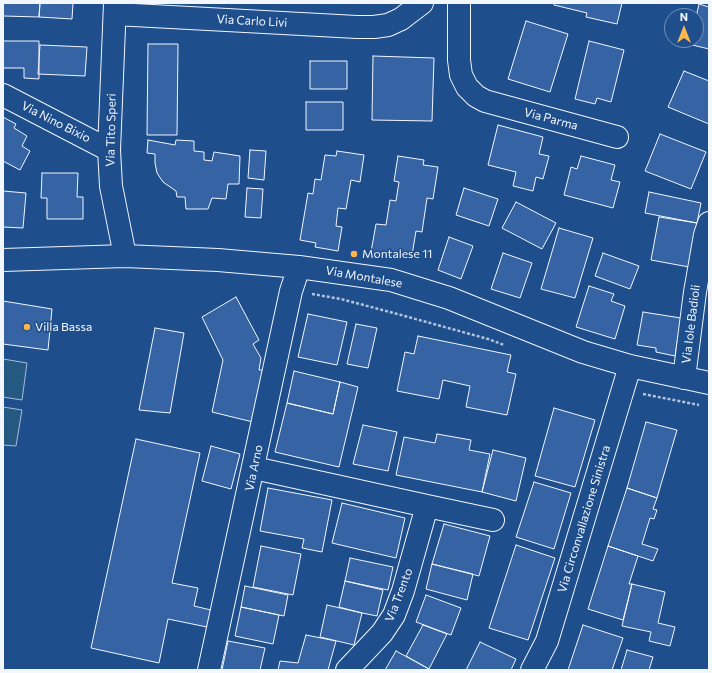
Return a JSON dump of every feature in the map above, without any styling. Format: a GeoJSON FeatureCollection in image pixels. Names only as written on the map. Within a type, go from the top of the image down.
{"type":"FeatureCollection","features":[{"type":"Feature","properties":{"kind":"street","name":"Via Carlo Livi"},"geometry":{"type":"LineString","coordinates":[[115,8],[357,27],[388,25],[401,19],[422,3]]}},
{"type":"Feature","properties":{"kind":"street","name":"Via Parma"},"geometry":{"type":"LineString","coordinates":[[459,3],[459,60],[461,75],[467,87],[476,96],[485,101],[617,136]]}},
{"type":"Feature","properties":{"kind":"street","name":"Via Tito Speri"},"geometry":{"type":"LineString","coordinates":[[115,8],[109,150],[112,186],[125,256]]}},
{"type":"Feature","properties":{"kind":"street","name":"Via Nino Bixio"},"geometry":{"type":"LineString","coordinates":[[3,95],[109,150]]}},
{"type":"Feature","properties":{"kind":"street","name":"Via Iole Badioli"},"geometry":{"type":"LineString","coordinates":[[684,378],[695,292],[705,235],[709,223]]}},
{"type":"Feature","properties":{"kind":"street","name":"Via Montalese"},"geometry":{"type":"LineString","coordinates":[[3,260],[125,256],[218,260],[299,267],[391,280],[450,298],[534,334],[583,352],[630,366],[709,383]]}},
{"type":"Feature","properties":{"kind":"street","name":"Via Arno"},"geometry":{"type":"LineString","coordinates":[[210,670],[291,291],[299,267]]}},
{"type":"Feature","properties":{"kind":"street","name":"Via Circonvallazione Sinistra"},"geometry":{"type":"LineString","coordinates":[[532,670],[547,641],[630,366]]}},
{"type":"Feature","properties":{"kind":"street"},"geometry":{"type":"LineString","coordinates":[[254,468],[493,520]]}},
{"type":"Feature","properties":{"kind":"street","name":"Via Trento"},"geometry":{"type":"LineString","coordinates":[[347,670],[382,633],[394,615],[403,591],[427,506]]}},
{"type":"Feature","properties":{"kind":"path"},"geometry":{"type":"LineString","coordinates":[[291,291],[341,299],[488,339],[509,347]]}},
{"type":"Feature","properties":{"kind":"path"},"geometry":{"type":"LineString","coordinates":[[624,389],[670,400],[701,405]]}},
{"type":"Feature","properties":{"kind":"shaded area"},"geometry":{"type":"Polygon","coordinates":[[[3,359],[27,363],[22,400],[3,397],[3,359]]]}},
{"type":"Feature","properties":{"kind":"shaded area"},"geometry":{"type":"Polygon","coordinates":[[[3,407],[22,410],[16,446],[3,445],[3,407]]]}},
{"type":"Feature","properties":{"kind":"building"},"geometry":{"type":"Polygon","coordinates":[[[3,3],[40,3],[39,17],[3,16],[3,3]]]}},
{"type":"Feature","properties":{"kind":"building"},"geometry":{"type":"Polygon","coordinates":[[[40,3],[73,3],[72,19],[39,17],[40,3]]]}},
{"type":"Feature","properties":{"kind":"building"},"geometry":{"type":"Polygon","coordinates":[[[554,3],[622,3],[617,24],[586,17],[587,13],[554,5],[554,3]]]}},
{"type":"Feature","properties":{"kind":"building"},"geometry":{"type":"Polygon","coordinates":[[[699,4],[709,7],[709,49],[704,48],[704,8],[698,8],[699,4]]]}},
{"type":"Feature","properties":{"kind":"building"},"geometry":{"type":"Polygon","coordinates":[[[526,21],[568,34],[550,92],[508,79],[526,21]]]}},
{"type":"Feature","properties":{"kind":"building"},"geometry":{"type":"Polygon","coordinates":[[[3,41],[39,41],[39,79],[24,78],[24,68],[3,68],[3,41]]]}},
{"type":"Feature","properties":{"kind":"building"},"geometry":{"type":"Polygon","coordinates":[[[589,41],[624,50],[611,102],[597,98],[595,104],[575,99],[589,41]]]}},
{"type":"Feature","properties":{"kind":"building"},"geometry":{"type":"Polygon","coordinates":[[[148,44],[178,44],[177,135],[147,135],[148,44]]]}},
{"type":"Feature","properties":{"kind":"building"},"geometry":{"type":"Polygon","coordinates":[[[40,45],[87,47],[85,76],[38,74],[40,45]]]}},
{"type":"Feature","properties":{"kind":"building"},"geometry":{"type":"Polygon","coordinates":[[[373,56],[434,58],[432,121],[372,120],[373,56]]]}},
{"type":"Feature","properties":{"kind":"building"},"geometry":{"type":"Polygon","coordinates":[[[310,61],[347,61],[347,89],[310,89],[310,61]]]}},
{"type":"Feature","properties":{"kind":"building"},"geometry":{"type":"Polygon","coordinates":[[[684,71],[709,81],[709,124],[668,107],[684,71]]]}},
{"type":"Feature","properties":{"kind":"building"},"geometry":{"type":"Polygon","coordinates":[[[306,102],[343,102],[343,130],[306,130],[306,102]]]}},
{"type":"Feature","properties":{"kind":"building"},"geometry":{"type":"Polygon","coordinates":[[[3,117],[16,124],[14,128],[27,136],[22,146],[30,151],[20,170],[3,161],[3,117]]]}},
{"type":"Feature","properties":{"kind":"building"},"geometry":{"type":"Polygon","coordinates":[[[498,125],[543,137],[539,154],[549,156],[543,179],[536,177],[533,191],[513,186],[516,172],[488,165],[498,125]]]}},
{"type":"Feature","properties":{"kind":"building"},"geometry":{"type":"Polygon","coordinates":[[[660,134],[706,152],[691,189],[645,171],[660,134]]]}},
{"type":"Feature","properties":{"kind":"building"},"geometry":{"type":"Polygon","coordinates":[[[148,140],[175,145],[176,140],[194,141],[194,151],[204,152],[204,160],[212,161],[214,152],[240,156],[239,184],[228,184],[226,199],[212,198],[208,209],[186,209],[185,197],[177,197],[176,191],[163,182],[157,173],[155,154],[147,153],[148,140]]]}},
{"type":"Feature","properties":{"kind":"building"},"geometry":{"type":"Polygon","coordinates":[[[250,150],[266,151],[264,180],[248,178],[250,150]]]}},
{"type":"Feature","properties":{"kind":"building"},"geometry":{"type":"Polygon","coordinates":[[[337,151],[364,155],[360,182],[351,180],[346,209],[338,208],[336,226],[342,227],[338,251],[315,247],[316,243],[300,240],[308,193],[313,194],[315,179],[321,180],[325,155],[336,156],[337,151]]]}},
{"type":"Feature","properties":{"kind":"building"},"geometry":{"type":"Polygon","coordinates":[[[398,156],[424,160],[423,165],[438,167],[433,199],[427,198],[422,232],[416,231],[412,255],[396,252],[396,256],[371,252],[376,224],[386,225],[390,200],[396,201],[399,182],[394,181],[398,156]]]}},
{"type":"Feature","properties":{"kind":"building"},"geometry":{"type":"Polygon","coordinates":[[[581,156],[615,165],[611,180],[620,182],[613,208],[564,195],[571,167],[577,169],[581,156]]]}},
{"type":"Feature","properties":{"kind":"building"},"geometry":{"type":"Polygon","coordinates":[[[42,173],[78,173],[77,197],[83,197],[83,219],[47,219],[47,198],[41,198],[42,173]]]}},
{"type":"Feature","properties":{"kind":"building"},"geometry":{"type":"Polygon","coordinates":[[[247,188],[263,189],[261,218],[245,217],[247,188]]]}},
{"type":"Feature","properties":{"kind":"building"},"geometry":{"type":"Polygon","coordinates":[[[464,188],[498,199],[489,226],[456,215],[464,188]]]}},
{"type":"Feature","properties":{"kind":"building"},"geometry":{"type":"Polygon","coordinates":[[[3,191],[26,193],[23,228],[3,227],[3,191]]]}},
{"type":"Feature","properties":{"kind":"building"},"geometry":{"type":"Polygon","coordinates":[[[649,192],[701,203],[697,223],[645,213],[649,192]]]}},
{"type":"Feature","properties":{"kind":"building"},"geometry":{"type":"Polygon","coordinates":[[[516,202],[556,223],[542,249],[502,228],[516,202]]]}},
{"type":"Feature","properties":{"kind":"building"},"geometry":{"type":"Polygon","coordinates":[[[659,217],[697,223],[689,267],[651,260],[659,217]]]}},
{"type":"Feature","properties":{"kind":"building"},"geometry":{"type":"Polygon","coordinates":[[[559,228],[593,238],[575,298],[541,289],[559,228]]]}},
{"type":"Feature","properties":{"kind":"building"},"geometry":{"type":"Polygon","coordinates":[[[449,237],[473,246],[461,279],[438,270],[449,237]]]}},
{"type":"Feature","properties":{"kind":"building"},"geometry":{"type":"Polygon","coordinates":[[[503,253],[532,263],[520,298],[491,289],[503,253]]]}},
{"type":"Feature","properties":{"kind":"building"},"geometry":{"type":"Polygon","coordinates":[[[603,253],[639,266],[630,289],[595,276],[603,253]]]}},
{"type":"Feature","properties":{"kind":"building"},"geometry":{"type":"Polygon","coordinates":[[[589,286],[614,294],[611,301],[625,306],[615,339],[576,327],[589,286]]]}},
{"type":"Feature","properties":{"kind":"building"},"geometry":{"type":"Polygon","coordinates":[[[236,297],[259,340],[253,344],[261,358],[259,370],[264,370],[253,422],[212,412],[223,360],[202,317],[236,297]]]}},
{"type":"Feature","properties":{"kind":"building","name":"Villa Bassa"},"geometry":{"type":"Polygon","coordinates":[[[3,301],[52,309],[48,350],[3,344],[3,301]]]}},
{"type":"Feature","properties":{"kind":"building"},"geometry":{"type":"Polygon","coordinates":[[[643,312],[681,318],[675,356],[656,352],[656,348],[637,345],[643,312]]]}},
{"type":"Feature","properties":{"kind":"building"},"geometry":{"type":"Polygon","coordinates":[[[308,314],[347,322],[337,365],[298,357],[308,314]]]}},
{"type":"Feature","properties":{"kind":"building"},"geometry":{"type":"Polygon","coordinates":[[[356,324],[377,328],[368,368],[347,364],[356,324]]]}},
{"type":"Feature","properties":{"kind":"building"},"geometry":{"type":"Polygon","coordinates":[[[155,328],[184,333],[170,413],[139,410],[155,328]]]}},
{"type":"Feature","properties":{"kind":"building"},"geometry":{"type":"Polygon","coordinates":[[[418,336],[511,355],[507,372],[516,374],[507,415],[466,407],[470,386],[443,380],[439,399],[397,391],[405,352],[414,354],[418,336]]]}},
{"type":"Feature","properties":{"kind":"building"},"geometry":{"type":"Polygon","coordinates":[[[294,371],[340,382],[333,414],[287,403],[294,371]]]}},
{"type":"Feature","properties":{"kind":"building"},"geometry":{"type":"Polygon","coordinates":[[[340,382],[358,387],[339,467],[275,452],[287,403],[333,414],[340,382]]]}},
{"type":"Feature","properties":{"kind":"building"},"geometry":{"type":"Polygon","coordinates":[[[554,408],[595,420],[575,487],[535,476],[554,408]]]}},
{"type":"Feature","properties":{"kind":"building"},"geometry":{"type":"Polygon","coordinates":[[[646,422],[677,430],[657,498],[627,488],[646,422]]]}},
{"type":"Feature","properties":{"kind":"building"},"geometry":{"type":"Polygon","coordinates":[[[363,425],[397,432],[388,471],[353,464],[363,425]]]}},
{"type":"Feature","properties":{"kind":"building"},"geometry":{"type":"Polygon","coordinates":[[[437,434],[471,440],[469,450],[490,454],[482,492],[396,475],[404,437],[435,443],[437,434]]]}},
{"type":"Feature","properties":{"kind":"building"},"geometry":{"type":"Polygon","coordinates":[[[136,439],[200,453],[172,583],[198,588],[194,606],[211,610],[207,627],[168,619],[159,663],[91,648],[136,439]]]}},
{"type":"Feature","properties":{"kind":"building"},"geometry":{"type":"Polygon","coordinates":[[[211,446],[240,454],[231,489],[202,481],[211,446]]]}},
{"type":"Feature","properties":{"kind":"building"},"geometry":{"type":"Polygon","coordinates":[[[493,450],[526,458],[516,501],[482,492],[493,450]]]}},
{"type":"Feature","properties":{"kind":"building"},"geometry":{"type":"Polygon","coordinates":[[[534,482],[571,493],[554,549],[516,537],[534,482]]]}},
{"type":"Feature","properties":{"kind":"building"},"geometry":{"type":"Polygon","coordinates":[[[268,488],[332,500],[322,552],[302,548],[304,539],[260,531],[268,488]]]}},
{"type":"Feature","properties":{"kind":"building"},"geometry":{"type":"Polygon","coordinates":[[[627,488],[657,498],[653,509],[657,510],[654,519],[650,518],[642,544],[658,549],[653,561],[608,546],[627,488]]]}},
{"type":"Feature","properties":{"kind":"building"},"geometry":{"type":"Polygon","coordinates":[[[342,503],[405,518],[396,558],[332,543],[342,503]]]}},
{"type":"Feature","properties":{"kind":"building"},"geometry":{"type":"Polygon","coordinates":[[[444,524],[490,536],[479,576],[432,564],[444,524]]]}},
{"type":"Feature","properties":{"kind":"building"},"geometry":{"type":"Polygon","coordinates":[[[516,545],[555,558],[528,640],[489,628],[516,545]]]}},
{"type":"Feature","properties":{"kind":"building"},"geometry":{"type":"Polygon","coordinates":[[[261,546],[301,554],[293,595],[253,587],[261,546]]]}},
{"type":"Feature","properties":{"kind":"building"},"geometry":{"type":"Polygon","coordinates":[[[608,546],[638,556],[629,584],[632,584],[623,620],[588,609],[608,546]]]}},
{"type":"Feature","properties":{"kind":"building"},"geometry":{"type":"Polygon","coordinates":[[[350,558],[393,567],[388,590],[345,581],[350,558]]]}},
{"type":"Feature","properties":{"kind":"building"},"geometry":{"type":"Polygon","coordinates":[[[432,564],[473,574],[467,600],[426,589],[432,564]]]}},
{"type":"Feature","properties":{"kind":"building"},"geometry":{"type":"Polygon","coordinates":[[[345,581],[383,590],[377,616],[339,607],[345,581]]]}},
{"type":"Feature","properties":{"kind":"building"},"geometry":{"type":"Polygon","coordinates":[[[632,584],[665,592],[658,623],[675,627],[670,646],[649,641],[651,632],[622,626],[632,584]]]}},
{"type":"Feature","properties":{"kind":"building"},"geometry":{"type":"Polygon","coordinates":[[[245,586],[288,595],[284,616],[241,607],[245,586]]]}},
{"type":"Feature","properties":{"kind":"building"},"geometry":{"type":"Polygon","coordinates":[[[426,595],[461,608],[451,635],[416,622],[426,595]]]}},
{"type":"Feature","properties":{"kind":"building"},"geometry":{"type":"Polygon","coordinates":[[[327,605],[362,613],[354,645],[320,637],[327,605]]]}},
{"type":"Feature","properties":{"kind":"building"},"geometry":{"type":"Polygon","coordinates":[[[241,607],[279,615],[273,644],[235,636],[241,607]]]}},
{"type":"Feature","properties":{"kind":"building"},"geometry":{"type":"Polygon","coordinates":[[[423,625],[447,634],[429,669],[406,656],[423,625]]]}},
{"type":"Feature","properties":{"kind":"building"},"geometry":{"type":"Polygon","coordinates":[[[583,625],[623,638],[612,670],[568,670],[583,625]]]}},
{"type":"Feature","properties":{"kind":"building"},"geometry":{"type":"Polygon","coordinates":[[[306,635],[336,641],[328,670],[278,670],[280,661],[298,663],[306,635]]]}},
{"type":"Feature","properties":{"kind":"building"},"geometry":{"type":"Polygon","coordinates":[[[228,641],[265,648],[260,670],[222,670],[228,641]]]}},
{"type":"Feature","properties":{"kind":"building"},"geometry":{"type":"Polygon","coordinates":[[[480,642],[516,659],[511,670],[466,670],[480,642]]]}},
{"type":"Feature","properties":{"kind":"building"},"geometry":{"type":"Polygon","coordinates":[[[627,650],[653,657],[649,670],[621,670],[627,650]]]}},
{"type":"Feature","properties":{"kind":"building"},"geometry":{"type":"Polygon","coordinates":[[[396,651],[429,669],[385,670],[396,651]]]}},
{"type":"Feature","properties":{"kind":"place","name":"Montalese 11"},"geometry":{"type":"Point","coordinates":[354,254]}},
{"type":"Feature","properties":{"kind":"place","name":"Villa Bassa"},"geometry":{"type":"Point","coordinates":[27,327]}}]}
